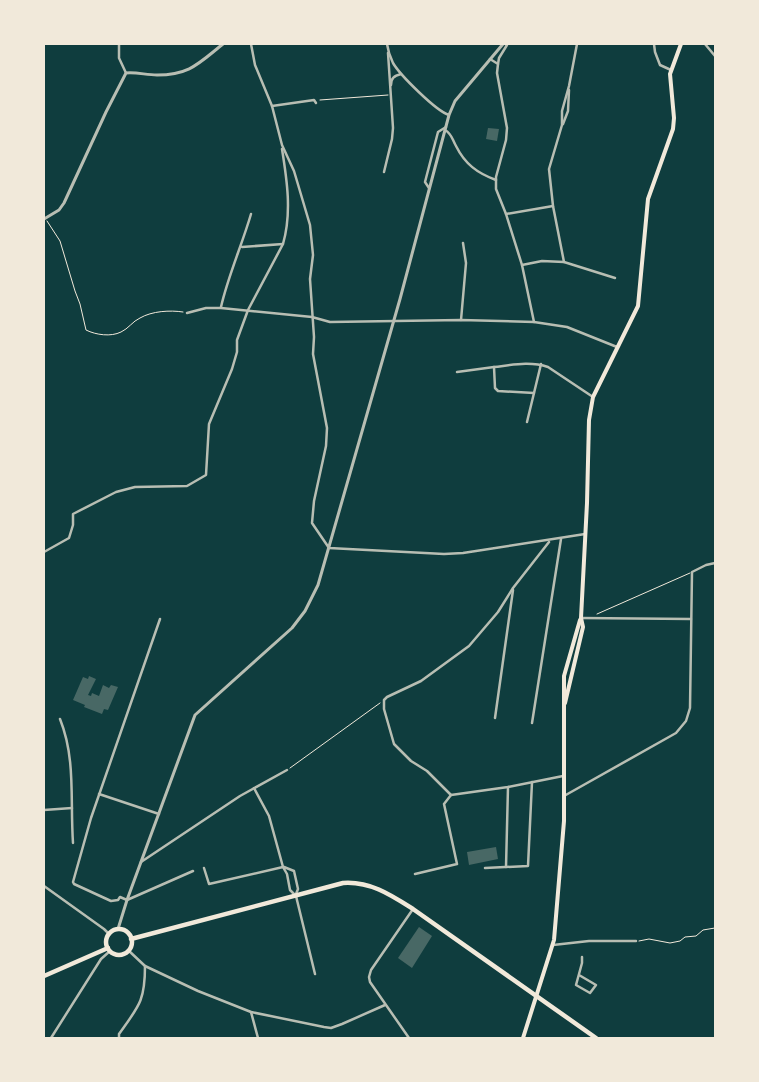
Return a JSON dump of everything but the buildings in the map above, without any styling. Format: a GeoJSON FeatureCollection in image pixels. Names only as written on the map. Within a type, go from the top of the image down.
{"type":"FeatureCollection","features":[{"type":"Feature","properties":{"kind":"main road"},"geometry":{"type":"LineString","coordinates":[[523,1038],[553,945],[564,821],[565,703],[583,627],[581,618],[589,420],[593,397],[619,348],[638,306],[648,199],[674,124],[670,85],[671,70],[681,44]]}},
{"type":"Feature","properties":{"kind":"main road"},"geometry":{"type":"LineString","coordinates":[[131,939],[343,883],[354,883],[382,890],[413,909],[596,1038]]}},
{"type":"Feature","properties":{"kind":"main road"},"geometry":{"type":"LineString","coordinates":[[44,976],[109,950],[121,954],[128,950],[131,945],[131,939],[125,931],[118,929],[109,934],[106,940],[109,950]]}},
{"type":"Feature","properties":{"kind":"street"},"geometry":{"type":"LineString","coordinates":[[119,44],[119,58],[126,73]]}},
{"type":"Feature","properties":{"kind":"street"},"geometry":{"type":"LineString","coordinates":[[126,73],[135,72],[154,75],[178,73],[191,69],[223,44]]}},
{"type":"Feature","properties":{"kind":"street"},"geometry":{"type":"LineString","coordinates":[[44,552],[69,538],[73,525],[73,514],[104,497],[135,487],[187,486],[206,475],[209,424],[232,369],[237,352],[237,340],[248,310],[282,244],[288,210],[288,180],[282,145],[272,106],[255,65],[251,44]]}},
{"type":"Feature","properties":{"kind":"street"},"geometry":{"type":"LineString","coordinates":[[387,44],[391,87]]}},
{"type":"Feature","properties":{"kind":"street"},"geometry":{"type":"LineString","coordinates":[[118,929],[196,715],[292,628],[312,600],[329,548],[394,322],[448,115],[455,100],[504,44],[507,45],[500,58],[497,72],[507,128],[506,140],[496,180],[496,189],[522,265],[534,322]]}},
{"type":"Feature","properties":{"kind":"street"},"geometry":{"type":"LineString","coordinates":[[562,125],[562,111],[577,44]]}},
{"type":"Feature","properties":{"kind":"street"},"geometry":{"type":"LineString","coordinates":[[654,44],[660,65],[671,70]]}},
{"type":"Feature","properties":{"kind":"street"},"geometry":{"type":"LineString","coordinates":[[706,44],[715,56]]}},
{"type":"Feature","properties":{"kind":"street"},"geometry":{"type":"LineString","coordinates":[[388,52],[396,68],[434,106],[448,115]]}},
{"type":"Feature","properties":{"kind":"street"},"geometry":{"type":"LineString","coordinates":[[490,59],[498,64]]}},
{"type":"Feature","properties":{"kind":"street"},"geometry":{"type":"LineString","coordinates":[[389,72],[396,68]]}},
{"type":"Feature","properties":{"kind":"street"},"geometry":{"type":"LineString","coordinates":[[44,219],[59,210],[64,203],[126,73]]}},
{"type":"Feature","properties":{"kind":"street"},"geometry":{"type":"LineString","coordinates":[[384,172],[392,139],[391,80],[401,73]]}},
{"type":"Feature","properties":{"kind":"street"},"geometry":{"type":"LineString","coordinates":[[564,262],[553,206],[549,169],[568,111],[569,86]]}},
{"type":"Feature","properties":{"kind":"street"},"geometry":{"type":"LineString","coordinates":[[272,106],[315,102]]}},
{"type":"Feature","properties":{"kind":"street"},"geometry":{"type":"LineString","coordinates":[[445,128],[450,132],[464,160],[482,175],[496,180]]}},
{"type":"Feature","properties":{"kind":"street"},"geometry":{"type":"LineString","coordinates":[[430,188],[425,182],[438,132],[445,128]]}},
{"type":"Feature","properties":{"kind":"street"},"geometry":{"type":"LineString","coordinates":[[282,145],[294,171],[310,225],[312,256],[310,279],[314,366],[327,428],[326,446],[314,501],[312,523],[329,548]]}},
{"type":"Feature","properties":{"kind":"street"},"geometry":{"type":"LineString","coordinates":[[506,214],[553,206]]}},
{"type":"Feature","properties":{"kind":"street"},"geometry":{"type":"LineString","coordinates":[[221,308],[224,293],[251,214]]}},
{"type":"Feature","properties":{"kind":"street"},"geometry":{"type":"LineString","coordinates":[[461,320],[466,263],[463,243]]}},
{"type":"Feature","properties":{"kind":"street"},"geometry":{"type":"LineString","coordinates":[[241,247],[282,244]]}},
{"type":"Feature","properties":{"kind":"street"},"geometry":{"type":"LineString","coordinates":[[522,265],[542,261],[564,262],[615,278]]}},
{"type":"Feature","properties":{"kind":"street"},"geometry":{"type":"LineString","coordinates":[[187,313],[206,308],[221,308],[312,317],[330,322],[461,320],[534,322],[567,327],[619,348]]}},
{"type":"Feature","properties":{"kind":"street"},"geometry":{"type":"LineString","coordinates":[[457,372],[531,363],[541,364],[593,397]]}},
{"type":"Feature","properties":{"kind":"street"},"geometry":{"type":"LineString","coordinates":[[527,422],[541,364]]}},
{"type":"Feature","properties":{"kind":"street"},"geometry":{"type":"LineString","coordinates":[[494,367],[498,391],[534,393]]}},
{"type":"Feature","properties":{"kind":"street"},"geometry":{"type":"LineString","coordinates":[[329,548],[462,553],[550,541],[585,534]]}},
{"type":"Feature","properties":{"kind":"street"},"geometry":{"type":"LineString","coordinates":[[532,723],[561,539]]}},
{"type":"Feature","properties":{"kind":"street"},"geometry":{"type":"LineString","coordinates":[[450,795],[427,771],[411,761],[394,744],[384,709],[384,700],[386,697],[421,682],[464,651],[498,612],[513,588],[550,541]]}},
{"type":"Feature","properties":{"kind":"street"},"geometry":{"type":"LineString","coordinates":[[564,796],[682,728],[690,708],[692,572],[715,563]]}},
{"type":"Feature","properties":{"kind":"street"},"geometry":{"type":"LineString","coordinates":[[495,718],[513,588]]}},
{"type":"Feature","properties":{"kind":"street"},"geometry":{"type":"LineString","coordinates":[[581,618],[690,619]]}},
{"type":"Feature","properties":{"kind":"street"},"geometry":{"type":"LineString","coordinates":[[160,619],[99,794],[72,882],[111,901],[118,900],[120,897],[127,900],[193,871]]}},
{"type":"Feature","properties":{"kind":"street"},"geometry":{"type":"LineString","coordinates":[[60,719],[68,743],[71,761],[73,843]]}},
{"type":"Feature","properties":{"kind":"street"},"geometry":{"type":"LineString","coordinates":[[142,862],[254,788],[287,770]]}},
{"type":"Feature","properties":{"kind":"street"},"geometry":{"type":"LineString","coordinates":[[415,874],[457,864],[444,804],[450,795],[508,787],[563,776]]}},
{"type":"Feature","properties":{"kind":"street"},"geometry":{"type":"LineString","coordinates":[[485,868],[528,866],[532,782]]}},
{"type":"Feature","properties":{"kind":"street"},"geometry":{"type":"LineString","coordinates":[[506,867],[508,787]]}},
{"type":"Feature","properties":{"kind":"street"},"geometry":{"type":"LineString","coordinates":[[254,788],[269,816],[282,867],[287,874],[290,890],[296,896]]}},
{"type":"Feature","properties":{"kind":"street"},"geometry":{"type":"LineString","coordinates":[[99,794],[159,814]]}},
{"type":"Feature","properties":{"kind":"street"},"geometry":{"type":"LineString","coordinates":[[44,810],[72,808]]}},
{"type":"Feature","properties":{"kind":"street"},"geometry":{"type":"LineString","coordinates":[[204,868],[209,884],[282,867],[294,871],[298,889],[296,896],[315,974]]}},
{"type":"Feature","properties":{"kind":"street"},"geometry":{"type":"LineString","coordinates":[[44,886],[109,934]]}},
{"type":"Feature","properties":{"kind":"street"},"geometry":{"type":"LineString","coordinates":[[409,1038],[370,982],[369,977],[371,970],[413,909]]}},
{"type":"Feature","properties":{"kind":"street"},"geometry":{"type":"LineString","coordinates":[[553,945],[582,942],[636,941]]}},
{"type":"Feature","properties":{"kind":"street"},"geometry":{"type":"LineString","coordinates":[[582,942],[582,947]]}},
{"type":"Feature","properties":{"kind":"street"},"geometry":{"type":"LineString","coordinates":[[50,1038],[109,950]]}},
{"type":"Feature","properties":{"kind":"street"},"geometry":{"type":"LineString","coordinates":[[128,950],[145,966],[198,991],[251,1012],[332,1028],[386,1005]]}},
{"type":"Feature","properties":{"kind":"street"},"geometry":{"type":"LineString","coordinates":[[579,975],[596,985],[590,993],[576,985],[582,964],[582,956]]}},
{"type":"Feature","properties":{"kind":"street"},"geometry":{"type":"LineString","coordinates":[[119,1038],[119,1034],[142,1000],[145,987],[145,966]]}},
{"type":"Feature","properties":{"kind":"street"},"geometry":{"type":"LineString","coordinates":[[251,1012],[258,1038]]}},
{"type":"Feature","properties":{"kind":"path"},"geometry":{"type":"LineString","coordinates":[[315,102],[391,94]]}},
{"type":"Feature","properties":{"kind":"path"},"geometry":{"type":"LineString","coordinates":[[44,219],[60,241],[80,304],[86,330],[93,333],[112,334],[121,332],[141,317],[153,313],[177,311],[187,313]]}},
{"type":"Feature","properties":{"kind":"path"},"geometry":{"type":"LineString","coordinates":[[594,619],[597,615],[692,572]]}},
{"type":"Feature","properties":{"kind":"path"},"geometry":{"type":"LineString","coordinates":[[287,770],[384,700]]}},
{"type":"Feature","properties":{"kind":"path"},"geometry":{"type":"LineString","coordinates":[[636,941],[649,940],[670,943],[680,941],[685,937],[696,936],[703,930],[715,928]]}}]}
